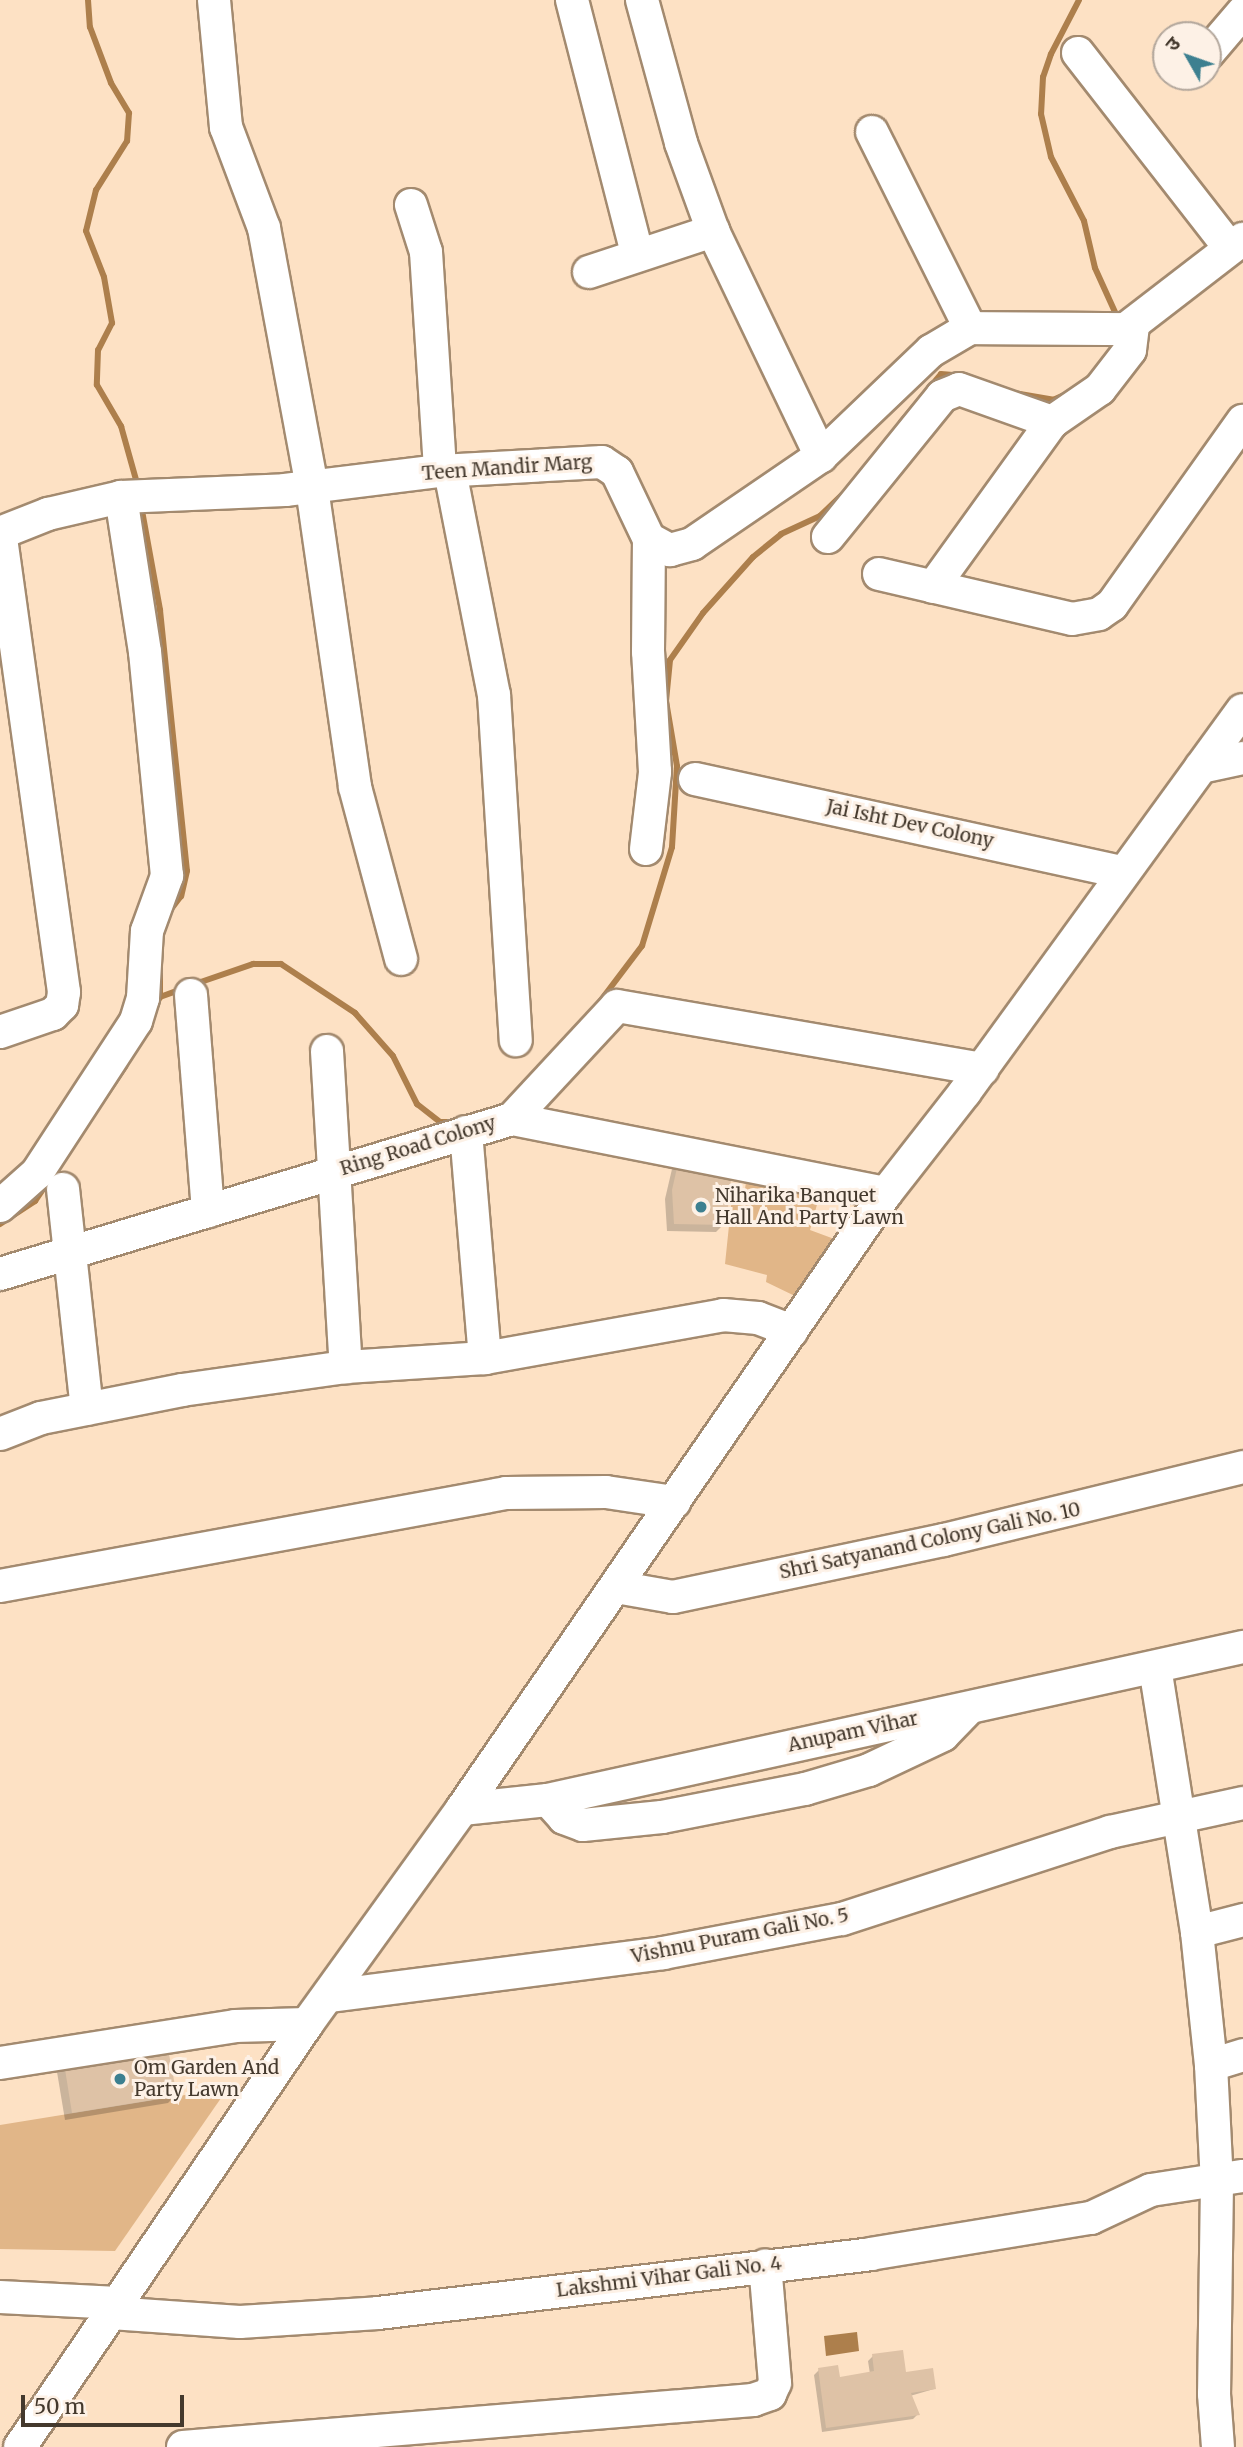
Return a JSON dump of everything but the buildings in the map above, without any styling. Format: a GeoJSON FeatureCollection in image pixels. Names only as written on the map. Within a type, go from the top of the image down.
{"type":"FeatureCollection","features":[{"type":"Feature","properties":{"kind":"street"},"geometry":{"type":"LineString","coordinates":[[214,0],[226,127],[264,228],[312,488],[355,788],[401,959]]}},
{"type":"Feature","properties":{"kind":"street"},"geometry":{"type":"LineString","coordinates":[[572,0],[637,253]]}},
{"type":"Feature","properties":{"kind":"street"},"geometry":{"type":"LineString","coordinates":[[642,0],[681,143],[713,231],[821,456]]}},
{"type":"Feature","properties":{"kind":"street"},"geometry":{"type":"LineString","coordinates":[[1222,37],[1243,12]]}},
{"type":"Feature","properties":{"kind":"street"},"geometry":{"type":"LineString","coordinates":[[646,849],[655,772],[648,652],[649,539],[670,550],[692,544],[821,456],[931,351],[970,328],[1120,329],[1236,243],[1078,53]]}},
{"type":"Feature","properties":{"kind":"street"},"geometry":{"type":"LineString","coordinates":[[872,132],[970,328]]}},
{"type":"Feature","properties":{"kind":"street"},"geometry":{"type":"LineString","coordinates":[[411,205],[426,251],[445,471],[494,695],[516,1040]]}},
{"type":"Feature","properties":{"kind":"street"},"geometry":{"type":"LineString","coordinates":[[589,272],[637,253],[713,231]]}},
{"type":"Feature","properties":{"kind":"street"},"geometry":{"type":"LineString","coordinates":[[933,587],[1052,422],[1100,389],[1130,350],[1120,329]]}},
{"type":"Feature","properties":{"kind":"street"},"geometry":{"type":"LineString","coordinates":[[828,537],[942,396],[960,389],[1052,422]]}},
{"type":"Feature","properties":{"kind":"street"},"geometry":{"type":"LineString","coordinates":[[879,574],[1072,619],[1099,614],[1112,606],[1243,421]]}},
{"type":"Feature","properties":{"kind":"street","name":"Teen Mandir Marg"},"geometry":{"type":"LineString","coordinates":[[0,533],[48,514],[132,497],[312,488],[445,471],[602,462],[617,472],[649,539]]}},
{"type":"Feature","properties":{"kind":"street"},"geometry":{"type":"LineString","coordinates":[[0,1206],[37,1174],[136,1021],[144,998],[147,931],[167,876],[132,497]]}},
{"type":"Feature","properties":{"kind":"street"},"geometry":{"type":"LineString","coordinates":[[0,533],[64,992],[62,1005],[53,1014],[0,1032]]}},
{"type":"Feature","properties":{"kind":"street"},"geometry":{"type":"LineString","coordinates":[[20,2447],[307,2024],[462,1810],[886,1193],[983,1069],[1123,872],[1243,710]]}},
{"type":"Feature","properties":{"kind":"street"},"geometry":{"type":"LineString","coordinates":[[1201,767],[1243,758]]}},
{"type":"Feature","properties":{"kind":"street","name":"Jai Isht Dev Colony"},"geometry":{"type":"LineString","coordinates":[[695,779],[1123,872]]}},
{"type":"Feature","properties":{"kind":"street"},"geometry":{"type":"LineString","coordinates":[[191,995],[208,1211]]}},
{"type":"Feature","properties":{"kind":"street"},"geometry":{"type":"LineString","coordinates":[[512,1119],[617,1006],[983,1069]]}},
{"type":"Feature","properties":{"kind":"street"},"geometry":{"type":"LineString","coordinates":[[327,1051],[337,1170],[346,1367]]}},
{"type":"Feature","properties":{"kind":"street","name":"Ring Road Colony"},"geometry":{"type":"LineString","coordinates":[[0,1274],[512,1119],[886,1193]]}},
{"type":"Feature","properties":{"kind":"street"},"geometry":{"type":"LineString","coordinates":[[466,1132],[485,1358]]}},
{"type":"Feature","properties":{"kind":"street"},"geometry":{"type":"LineString","coordinates":[[63,1189],[87,1409]]}},
{"type":"Feature","properties":{"kind":"street"},"geometry":{"type":"LineString","coordinates":[[0,1434],[41,1418],[182,1390],[346,1367],[485,1358],[723,1315],[758,1318],[792,1331]]}},
{"type":"Feature","properties":{"kind":"street","name":"Shri Satyanand Colony Gali No. 10"},"geometry":{"type":"LineString","coordinates":[[616,1587],[673,1597],[969,1535],[1243,1467]]}},
{"type":"Feature","properties":{"kind":"street"},"geometry":{"type":"LineString","coordinates":[[0,1586],[506,1493],[606,1492],[674,1503]]}},
{"type":"Feature","properties":{"kind":"street","name":"Anupam Vihar"},"geometry":{"type":"LineString","coordinates":[[462,1810],[548,1800],[1243,1647]]}},
{"type":"Feature","properties":{"kind":"street"},"geometry":{"type":"LineString","coordinates":[[1155,1667],[1181,1819],[1197,1932],[1211,2065],[1230,2179],[1226,2434]]}},
{"type":"Feature","properties":{"kind":"street"},"geometry":{"type":"LineString","coordinates":[[548,1800],[564,1818],[583,1825],[662,1817],[805,1789],[869,1770],[943,1735],[969,1708]]}},
{"type":"Feature","properties":{"kind":"street","name":"Vishnu Puram Gali No. 5"},"geometry":{"type":"LineString","coordinates":[[329,1996],[637,1956],[842,1919],[1012,1860],[1110,1832],[1181,1819],[1243,1803]]}},
{"type":"Feature","properties":{"kind":"street"},"geometry":{"type":"LineString","coordinates":[[1197,1932],[1243,1920]]}},
{"type":"Feature","properties":{"kind":"street"},"geometry":{"type":"LineString","coordinates":[[0,2063],[235,2026],[307,2024]]}},
{"type":"Feature","properties":{"kind":"street"},"geometry":{"type":"LineString","coordinates":[[1211,2065],[1243,2055]]}},
{"type":"Feature","properties":{"kind":"street","name":"Lakshmi Vihar Gali No. 4"},"geometry":{"type":"LineString","coordinates":[[0,2297],[240,2322],[378,2313],[870,2254],[1091,2218],[1151,2190],[1230,2179]]}},
{"type":"Feature","properties":{"kind":"street"},"geometry":{"type":"LineString","coordinates":[[183,2447],[753,2400],[770,2393],[775,2383],[765,2265]]}},
{"type":"Feature","properties":{"kind":"shaded area"},"geometry":{"type":"Polygon","coordinates":[[[747,1175],[821,1190],[810,1230],[837,1240],[797,1297],[766,1282],[767,1275],[725,1264],[733,1187],[745,1189],[747,1175]]]}},
{"type":"Feature","properties":{"kind":"shaded area"},"geometry":{"type":"Polygon","coordinates":[[[228,2088],[115,2251],[0,2249],[0,2125],[228,2088]]]}},
{"type":"Feature","properties":{"kind":"shaded area"},"geometry":{"type":"Polygon","coordinates":[[[857,2332],[859,2351],[826,2356],[824,2336],[857,2332]]]}},
{"type":"Feature","properties":{"kind":"waterway"},"geometry":{"type":"LineString","coordinates":[[88,0],[90,27],[111,83],[129,113],[127,141],[96,190],[86,231],[104,277],[112,323],[98,350],[97,385],[121,426],[138,487]]}},
{"type":"Feature","properties":{"kind":"waterway"},"geometry":{"type":"LineString","coordinates":[[1079,0],[1051,54],[1043,77],[1041,114],[1051,157],[1084,221],[1095,268],[1119,321]]}},
{"type":"Feature","properties":{"kind":"waterway"},"geometry":{"type":"LineString","coordinates":[[901,422],[941,374],[965,376]]}},
{"type":"Feature","properties":{"kind":"waterway"},"geometry":{"type":"LineString","coordinates":[[1015,393],[1053,400],[1069,393]]}},
{"type":"Feature","properties":{"kind":"waterway"},"geometry":{"type":"LineString","coordinates":[[592,1012],[642,946],[672,847],[677,766],[666,701],[670,660],[703,613],[753,557],[781,534],[820,516],[844,493]]}},
{"type":"Feature","properties":{"kind":"waterway"},"geometry":{"type":"LineString","coordinates":[[141,505],[160,610],[187,871],[181,896],[168,913]]}},
{"type":"Feature","properties":{"kind":"waterway"},"geometry":{"type":"LineString","coordinates":[[192,985],[253,964],[281,964],[355,1013],[393,1056],[417,1104],[440,1122],[454,1122]]}},
{"type":"Feature","properties":{"kind":"waterway"},"geometry":{"type":"LineString","coordinates":[[160,975],[160,997]]}},
{"type":"Feature","properties":{"kind":"waterway"},"geometry":{"type":"LineString","coordinates":[[155,1007],[160,997],[182,989]]}},
{"type":"Feature","properties":{"kind":"waterway"},"geometry":{"type":"LineString","coordinates":[[100,1104],[125,1067]]}},
{"type":"Feature","properties":{"kind":"waterway"},"geometry":{"type":"LineString","coordinates":[[0,1224],[35,1201],[47,1183]]}},
{"type":"Feature","properties":{"kind":"place","name":"Niharika Banquet Hall And Party Lawn"},"geometry":{"type":"Point","coordinates":[701,1207]}},
{"type":"Feature","properties":{"kind":"place","name":"Om Garden And Party Lawn"},"geometry":{"type":"Point","coordinates":[120,2079]}}]}
